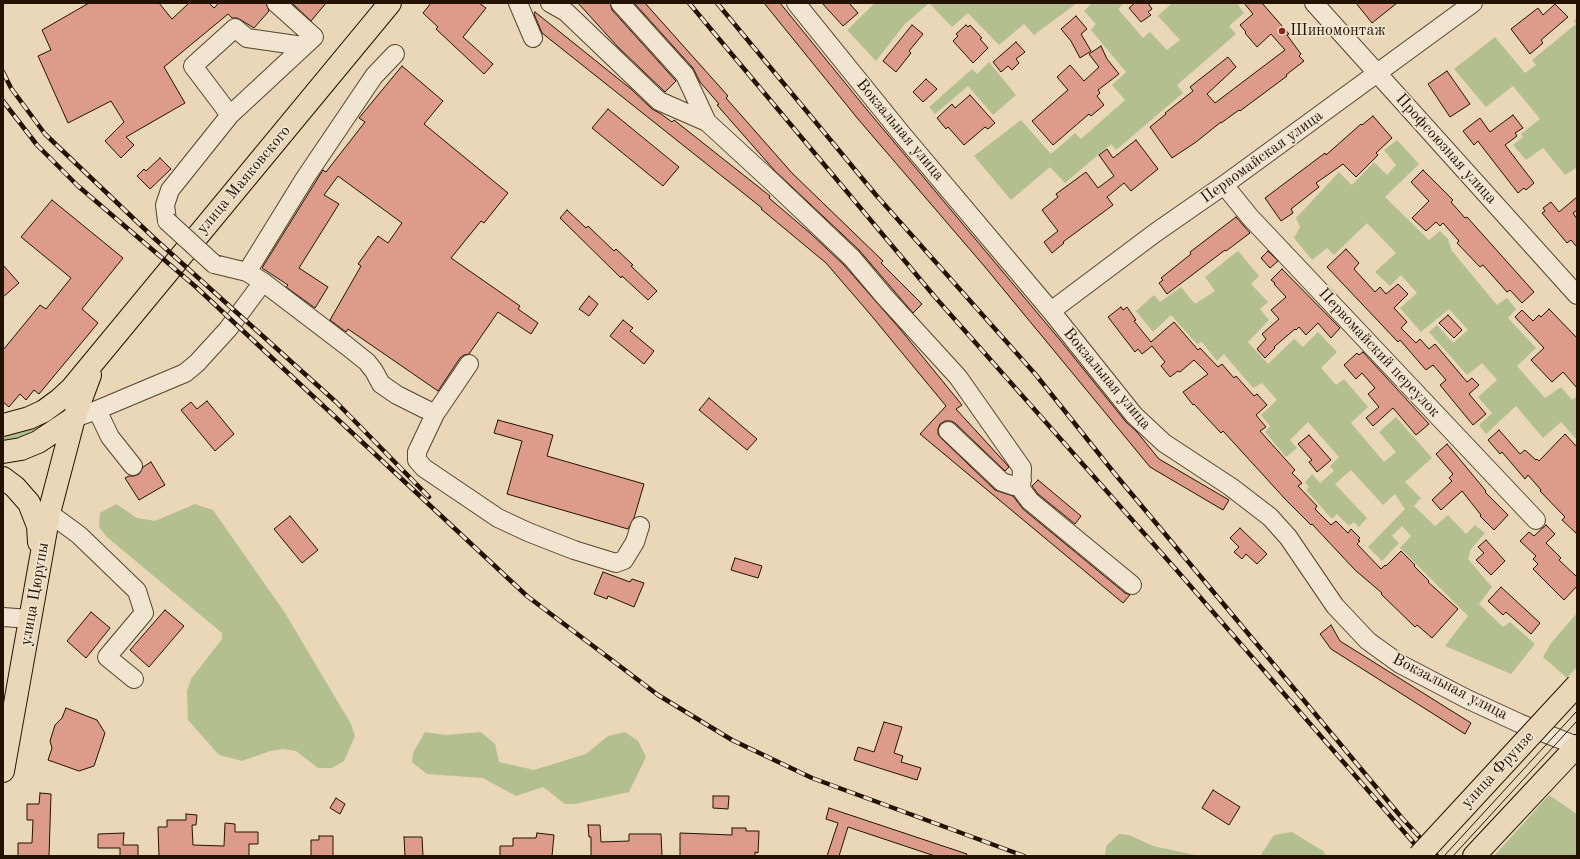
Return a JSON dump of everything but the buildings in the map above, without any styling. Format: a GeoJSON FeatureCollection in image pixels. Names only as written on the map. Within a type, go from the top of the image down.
{"type":"FeatureCollection","features":[{"type":"Feature","properties":{"kind":"main road","name":"улица Маяковского"},"geometry":{"type":"LineString","coordinates":[[98,357],[390,3]]}},
{"type":"Feature","properties":{"kind":"main road","name":"улица Цюрупы"},"geometry":{"type":"LineString","coordinates":[[3,771],[49,513],[74,418],[85,386],[98,357]]}},
{"type":"Feature","properties":{"kind":"main road"},"geometry":{"type":"LineString","coordinates":[[3,425],[29,418],[44,411],[72,388],[98,357]]}},
{"type":"Feature","properties":{"kind":"main road"},"geometry":{"type":"LineString","coordinates":[[3,452],[21,449],[38,442],[74,418]]}},
{"type":"Feature","properties":{"kind":"main road"},"geometry":{"type":"LineString","coordinates":[[3,478],[15,487],[29,503],[38,526],[40,567]]}},
{"type":"Feature","properties":{"kind":"main road","name":"улица Фрунзе"},"geometry":{"type":"LineString","coordinates":[[1419,856],[1577,685]]}},
{"type":"Feature","properties":{"kind":"main road"},"geometry":{"type":"LineString","coordinates":[[1474,856],[1577,746]]}},
{"type":"Feature","properties":{"kind":"street"},"geometry":{"type":"LineString","coordinates":[[276,3],[314,37],[230,115],[170,190],[165,205],[168,220],[214,264],[247,272],[263,282],[362,358],[374,371],[382,384],[397,395],[435,414]]}},
{"type":"Feature","properties":{"kind":"street"},"geometry":{"type":"LineString","coordinates":[[518,3],[533,38]]}},
{"type":"Feature","properties":{"kind":"street"},"geometry":{"type":"LineString","coordinates":[[550,3],[562,8],[659,101],[707,122],[852,258],[884,296],[958,377],[1022,468],[1021,489],[1030,501],[1132,585]]}},
{"type":"Feature","properties":{"kind":"street"},"geometry":{"type":"LineString","coordinates":[[620,3],[685,75],[707,122]]}},
{"type":"Feature","properties":{"kind":"street","name":"Вокзальная улица"},"geometry":{"type":"LineString","coordinates":[[796,3],[901,132],[1051,311],[1134,415],[1164,443],[1231,487],[1270,517],[1288,537],[1335,606],[1368,641],[1400,664],[1467,698],[1519,723],[1577,746]]}},
{"type":"Feature","properties":{"kind":"street","name":"Профсоюзная улица"},"geometry":{"type":"LineString","coordinates":[[1314,3],[1577,295]]}},
{"type":"Feature","properties":{"kind":"street","name":"Первомайская улица"},"geometry":{"type":"LineString","coordinates":[[1051,311],[1155,233],[1224,185],[1473,3]]}},
{"type":"Feature","properties":{"kind":"street"},"geometry":{"type":"LineString","coordinates":[[230,115],[194,66],[235,28],[248,38],[303,46]]}},
{"type":"Feature","properties":{"kind":"street"},"geometry":{"type":"LineString","coordinates":[[247,272],[305,178],[374,76],[395,54]]}},
{"type":"Feature","properties":{"kind":"street","name":"Первомайский переулок"},"geometry":{"type":"LineString","coordinates":[[1224,185],[1250,218],[1536,520]]}},
{"type":"Feature","properties":{"kind":"street"},"geometry":{"type":"LineString","coordinates":[[74,418],[185,374],[228,329],[263,282]]}},
{"type":"Feature","properties":{"kind":"street"},"geometry":{"type":"LineString","coordinates":[[469,364],[435,414],[417,452],[417,460],[424,468],[498,518],[528,532],[574,550],[616,563],[624,560],[635,542],[640,526]]}},
{"type":"Feature","properties":{"kind":"street"},"geometry":{"type":"LineString","coordinates":[[96,410],[110,437],[133,466]]}},
{"type":"Feature","properties":{"kind":"street"},"geometry":{"type":"LineString","coordinates":[[948,431],[1002,482],[1014,486],[1022,480]]}},
{"type":"Feature","properties":{"kind":"street"},"geometry":{"type":"LineString","coordinates":[[49,513],[79,535],[137,591],[144,613],[107,657],[134,679]]}},
{"type":"Feature","properties":{"kind":"street"},"geometry":{"type":"LineString","coordinates":[[3,616],[30,619]]}},
{"type":"Feature","properties":{"kind":"green space"},"geometry":{"type":"Polygon","coordinates":[[[875,3],[929,3],[904,25],[876,61],[847,30],[875,3]]]}},
{"type":"Feature","properties":{"kind":"green space"},"geometry":{"type":"Polygon","coordinates":[[[929,3],[1077,3],[1034,35],[1024,24],[999,45],[968,13],[952,27],[929,3]]]}},
{"type":"Feature","properties":{"kind":"green space"},"geometry":{"type":"Polygon","coordinates":[[[1092,3],[1124,3],[1118,9],[1143,38],[1150,32],[1167,50],[1180,40],[1158,16],[1172,3],[1241,3],[1238,5],[1244,13],[1229,26],[1236,34],[1177,85],[1183,93],[1116,150],[1111,144],[1065,183],[1050,167],[1011,200],[974,156],[1021,120],[1051,154],[1075,133],[1081,139],[1125,100],[1112,85],[1126,72],[1091,30],[1096,24],[1084,11],[1092,3]]]}},
{"type":"Feature","properties":{"kind":"green space"},"geometry":{"type":"Polygon","coordinates":[[[1577,18],[1577,169],[1576,168],[1565,175],[1543,148],[1526,160],[1513,145],[1523,137],[1521,134],[1540,119],[1513,86],[1486,107],[1454,69],[1495,37],[1525,73],[1536,65],[1532,60],[1576,24],[1574,20],[1577,18]]]}},
{"type":"Feature","properties":{"kind":"green space"},"geometry":{"type":"Polygon","coordinates":[[[989,62],[1016,95],[993,115],[968,86],[935,114],[929,107],[972,69],[977,74],[989,62]]]}},
{"type":"Feature","properties":{"kind":"green space"},"geometry":{"type":"Polygon","coordinates":[[[1397,140],[1419,164],[1385,197],[1429,240],[1440,231],[1448,239],[1452,251],[1497,305],[1507,298],[1516,309],[1508,318],[1536,348],[1517,366],[1545,398],[1561,387],[1572,400],[1577,396],[1577,440],[1561,422],[1543,438],[1516,406],[1486,434],[1479,425],[1492,413],[1478,397],[1497,380],[1482,363],[1467,375],[1429,332],[1437,325],[1453,343],[1468,330],[1449,309],[1421,332],[1400,308],[1417,293],[1401,275],[1390,286],[1375,272],[1396,253],[1367,223],[1334,255],[1327,248],[1312,260],[1294,238],[1300,227],[1296,218],[1339,172],[1352,185],[1374,162],[1387,175],[1396,165],[1384,150],[1397,140]]]}},
{"type":"Feature","properties":{"kind":"green space"},"geometry":{"type":"Polygon","coordinates":[[[1238,251],[1259,276],[1251,284],[1268,302],[1260,309],[1269,320],[1248,342],[1268,364],[1294,339],[1303,347],[1318,332],[1337,352],[1321,368],[1336,385],[1344,379],[1368,407],[1351,423],[1384,462],[1396,452],[1379,432],[1396,417],[1432,458],[1405,482],[1421,498],[1414,506],[1435,526],[1448,515],[1466,534],[1475,525],[1485,533],[1471,549],[1468,559],[1492,587],[1479,604],[1503,627],[1510,622],[1535,644],[1511,674],[1445,646],[1468,616],[1400,548],[1411,536],[1402,526],[1392,536],[1399,543],[1382,561],[1368,547],[1405,509],[1395,494],[1383,505],[1351,470],[1335,484],[1367,518],[1359,527],[1354,522],[1349,526],[1337,514],[1332,519],[1306,490],[1309,487],[1305,482],[1312,474],[1320,483],[1334,471],[1330,466],[1339,457],[1308,422],[1290,440],[1297,448],[1286,457],[1265,432],[1270,426],[1261,415],[1277,400],[1262,383],[1253,388],[1224,354],[1217,361],[1202,342],[1197,344],[1171,315],[1153,332],[1136,311],[1154,295],[1160,302],[1181,287],[1195,304],[1215,291],[1205,277],[1238,251]]]}},
{"type":"Feature","properties":{"kind":"green space"},"geometry":{"type":"Polygon","coordinates":[[[59,413],[62,414],[52,427],[3,444],[3,432],[59,413]]]}},
{"type":"Feature","properties":{"kind":"green space"},"geometry":{"type":"Polygon","coordinates":[[[116,504],[137,518],[155,521],[195,504],[213,510],[285,613],[351,724],[355,736],[344,761],[332,768],[318,768],[296,751],[283,749],[270,751],[242,761],[219,755],[188,720],[187,691],[191,679],[222,639],[222,633],[107,537],[99,527],[100,513],[116,504]]]}},
{"type":"Feature","properties":{"kind":"green space"},"geometry":{"type":"Polygon","coordinates":[[[1577,613],[1577,667],[1567,678],[1543,657],[1551,643],[1577,613]]]}},
{"type":"Feature","properties":{"kind":"green space"},"geometry":{"type":"Polygon","coordinates":[[[425,732],[446,735],[481,732],[495,744],[499,762],[534,770],[586,754],[608,736],[625,732],[638,741],[646,757],[629,792],[575,804],[565,804],[543,787],[516,796],[483,778],[427,774],[412,762],[413,753],[425,732]]]}},
{"type":"Feature","properties":{"kind":"green space"},"geometry":{"type":"Polygon","coordinates":[[[1549,795],[1577,814],[1577,856],[1494,856],[1549,795]]]}},
{"type":"Feature","properties":{"kind":"green space"},"geometry":{"type":"Polygon","coordinates":[[[1292,832],[1323,851],[1326,856],[1260,856],[1274,835],[1292,832]]]}},
{"type":"Feature","properties":{"kind":"green space"},"geometry":{"type":"Polygon","coordinates":[[[1119,834],[1129,835],[1153,846],[1200,856],[1105,856],[1106,846],[1119,834]]]}},
{"type":"Feature","properties":{"kind":"tram line"},"geometry":{"type":"LineString","coordinates":[[1444,856],[1577,711]]}},
{"type":"Feature","properties":{"kind":"tram line"},"geometry":{"type":"LineString","coordinates":[[1453,856],[1577,721]]}},
{"type":"Feature","properties":{"kind":"railway"},"geometry":{"type":"LineString","coordinates":[[689,3],[935,297],[1180,574],[1425,856]]}},
{"type":"Feature","properties":{"kind":"railway"},"geometry":{"type":"LineString","coordinates":[[717,3],[876,195],[1036,375],[1115,474],[1402,818],[1437,856]]}},
{"type":"Feature","properties":{"kind":"railway"},"geometry":{"type":"LineString","coordinates":[[3,72],[11,88],[45,134],[154,238],[336,402],[429,497]]}},
{"type":"Feature","properties":{"kind":"railway"},"geometry":{"type":"LineString","coordinates":[[3,101],[37,145],[78,186],[196,287],[527,596],[658,695],[732,740],[812,778],[1024,856]]}},
{"type":"Feature","properties":{"kind":"place","name":"Шиномонтаж"},"geometry":{"type":"Point","coordinates":[1282,31]}}]}
